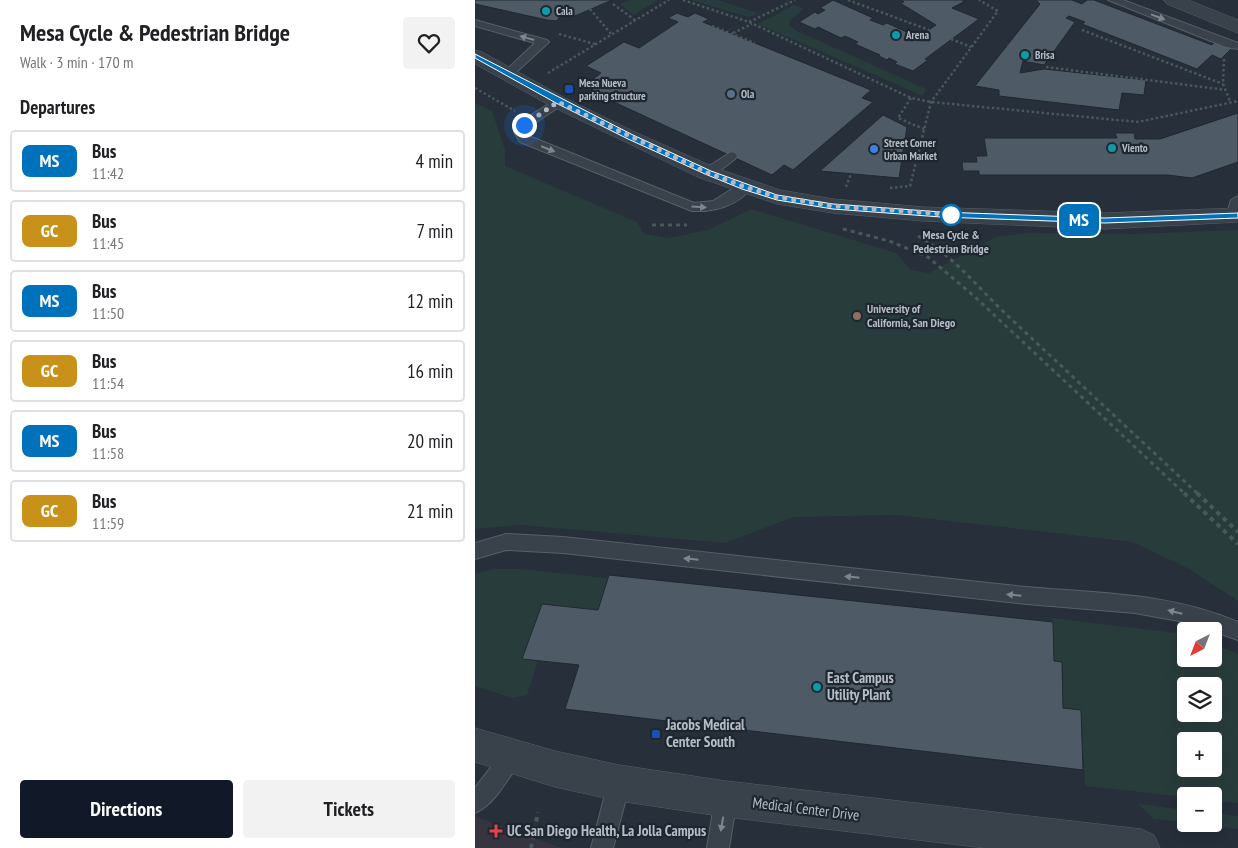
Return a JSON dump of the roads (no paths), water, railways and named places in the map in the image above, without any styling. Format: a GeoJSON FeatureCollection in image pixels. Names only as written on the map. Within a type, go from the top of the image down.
{"type":"FeatureCollection","features":[{"type":"Feature","properties":{"kind":"street"},"geometry":{"type":"LineString","coordinates":[[1173,0],[1238,27]]}},
{"type":"Feature","properties":{"kind":"street"},"geometry":{"type":"LineString","coordinates":[[475,56],[558,102],[708,173],[777,197],[820,205],[902,212],[1105,221],[1236,210]]}},
{"type":"Feature","properties":{"kind":"street","name":"Medical Center Drive"},"geometry":{"type":"LineString","coordinates":[[475,745],[619,783],[727,800],[1096,845],[1141,848]]}},
{"type":"Feature","properties":{"kind":"lane"},"geometry":{"type":"LineString","coordinates":[[1113,0],[1230,45],[1238,46]]}},
{"type":"Feature","properties":{"kind":"lane"},"geometry":{"type":"LineString","coordinates":[[475,23],[543,42],[507,74]]}},
{"type":"Feature","properties":{"kind":"lane"},"geometry":{"type":"LineString","coordinates":[[558,102],[524,125],[520,132],[524,139],[692,207],[712,208],[726,202],[745,187]]}},
{"type":"Feature","properties":{"kind":"lane"},"geometry":{"type":"LineString","coordinates":[[708,173],[731,156]]}},
{"type":"Feature","properties":{"kind":"lane"},"geometry":{"type":"LineString","coordinates":[[475,551],[506,542],[572,546],[1073,601],[1159,608],[1223,624],[1238,631]]}},
{"type":"Feature","properties":{"kind":"lane"},"geometry":{"type":"LineString","coordinates":[[475,802],[483,796],[512,756]]}},
{"type":"Feature","properties":{"kind":"lane"},"geometry":{"type":"LineString","coordinates":[[602,848],[619,783]]}},
{"type":"Feature","properties":{"kind":"lane"},"geometry":{"type":"LineString","coordinates":[[718,848],[727,800]]}},
{"type":"Feature","properties":{"kind":"place","name":"Cala"},"geometry":{"type":"Point","coordinates":[546,11]}},
{"type":"Feature","properties":{"kind":"place","name":"Arena"},"geometry":{"type":"Point","coordinates":[896,35]}},
{"type":"Feature","properties":{"kind":"place","name":"Brisa"},"geometry":{"type":"Point","coordinates":[1025,55]}},
{"type":"Feature","properties":{"kind":"place","name":"Mesa Nueva parking structure"},"geometry":{"type":"Point","coordinates":[569,89]}},
{"type":"Feature","properties":{"kind":"place","name":"Ola"},"geometry":{"type":"Point","coordinates":[731,94]}},
{"type":"Feature","properties":{"kind":"place","name":"Viento"},"geometry":{"type":"Point","coordinates":[1112,148]}},
{"type":"Feature","properties":{"kind":"place","name":"Street Corner Urban Market"},"geometry":{"type":"Point","coordinates":[874,149]}},
{"type":"Feature","properties":{"kind":"place","name":"Mesa Cycle & Pedestrian Bridge"},"geometry":{"type":"Point","coordinates":[951,215]}},
{"type":"Feature","properties":{"kind":"place","name":"University of California, San Diego"},"geometry":{"type":"Point","coordinates":[857,316]}},
{"type":"Feature","properties":{"kind":"place","name":"East Campus Utility Plant"},"geometry":{"type":"Point","coordinates":[817,687]}},
{"type":"Feature","properties":{"kind":"place","name":"Jacobs Medical Center South"},"geometry":{"type":"Point","coordinates":[656,734]}},
{"type":"Feature","properties":{"kind":"place","name":"UC San Diego Health, La Jolla Campus"},"geometry":{"type":"Point","coordinates":[496,831]}}]}
